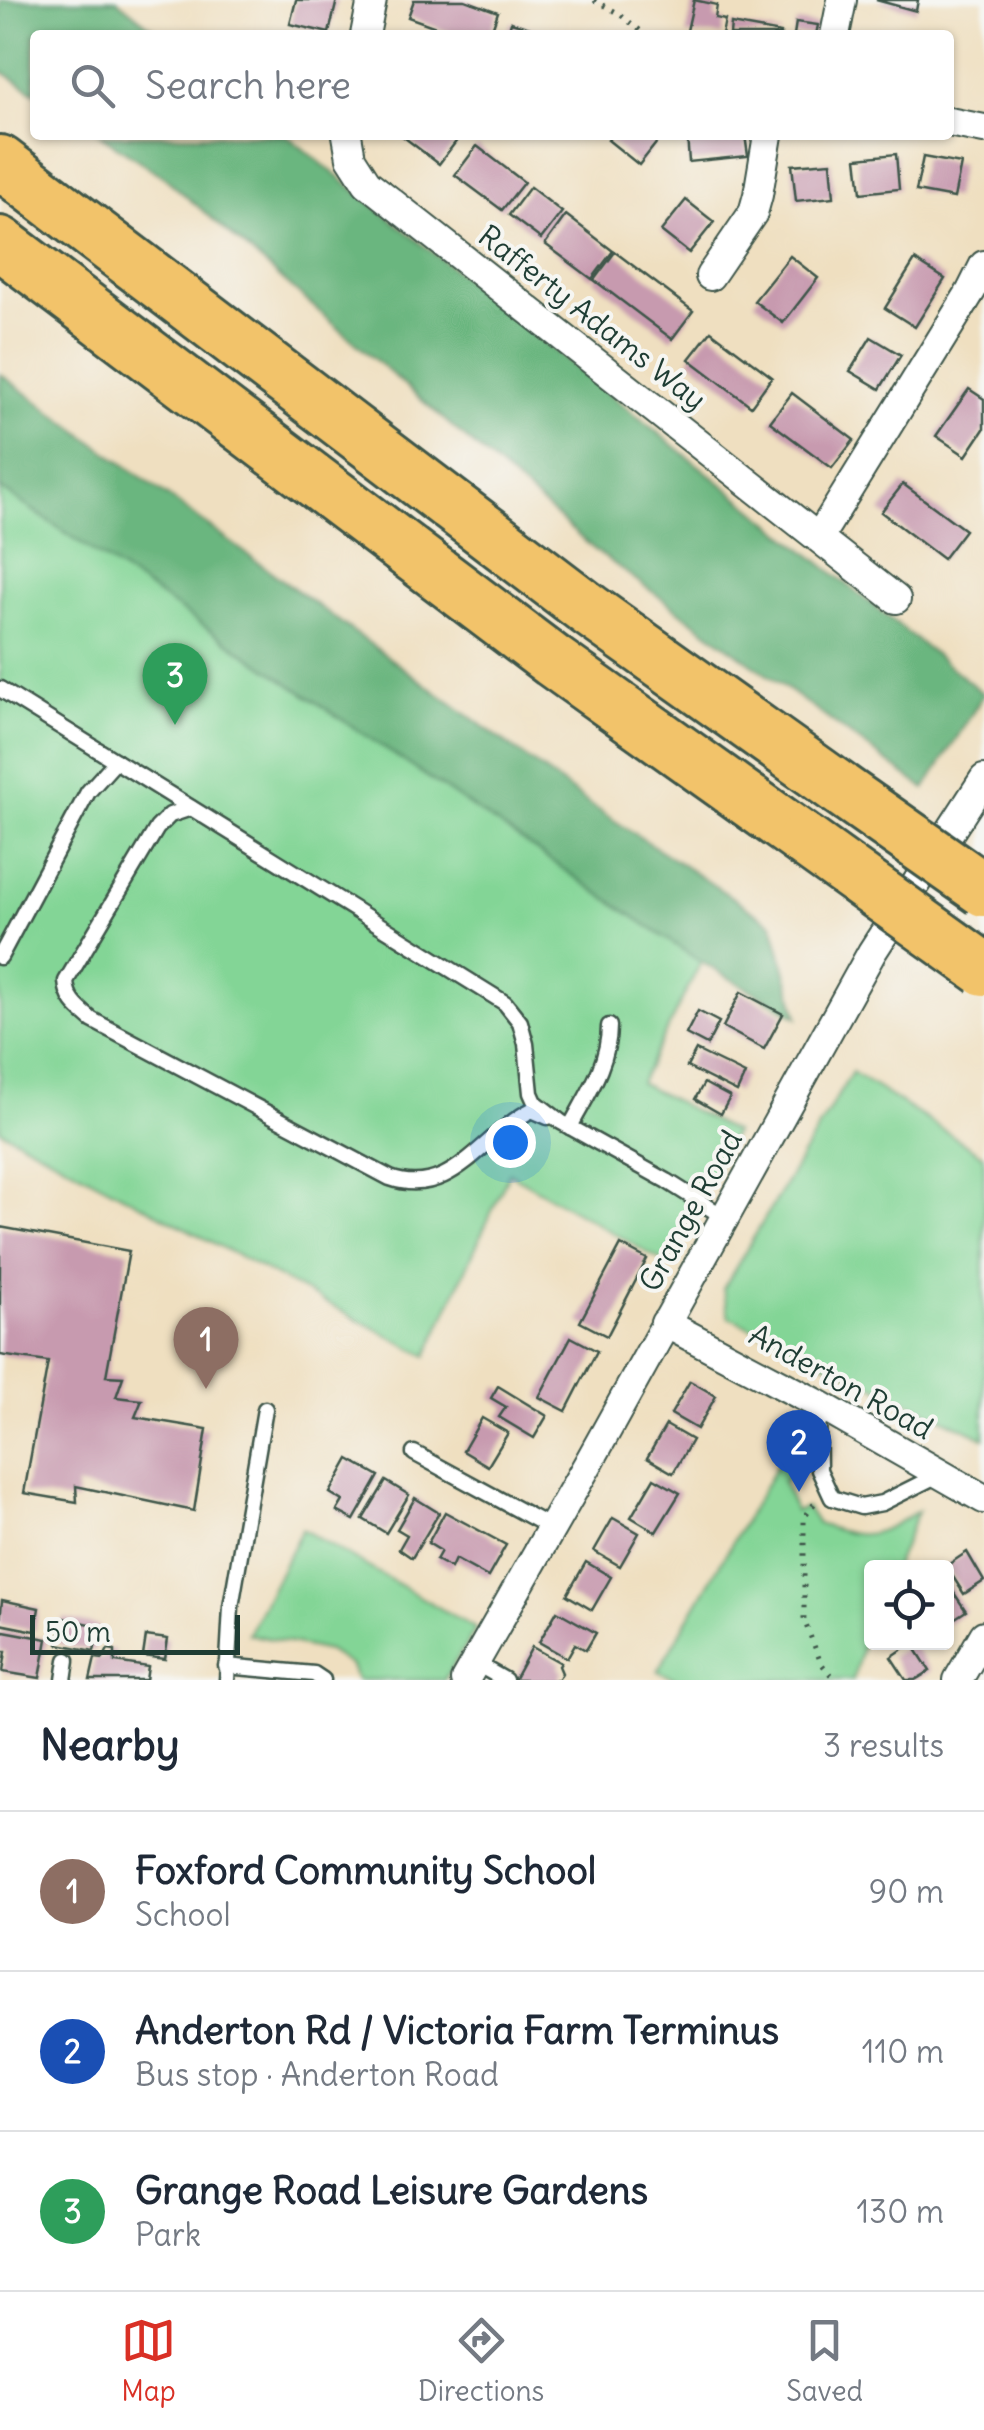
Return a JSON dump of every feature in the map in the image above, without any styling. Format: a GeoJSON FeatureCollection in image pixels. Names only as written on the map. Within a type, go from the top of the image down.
{"type":"FeatureCollection","features":[{"type":"Feature","properties":{"kind":"highway"},"geometry":{"type":"LineString","coordinates":[[0,162],[589,610],[984,890]]}},
{"type":"Feature","properties":{"kind":"highway"},"geometry":{"type":"LineString","coordinates":[[0,243],[552,661],[984,969]]}},
{"type":"Feature","properties":{"kind":"street"},"geometry":{"type":"LineString","coordinates":[[365,30],[372,0]]}},
{"type":"Feature","properties":{"kind":"street"},"geometry":{"type":"LineString","coordinates":[[835,30],[842,0]]}},
{"type":"Feature","properties":{"kind":"street"},"geometry":{"type":"LineString","coordinates":[[954,123],[984,129]]}},
{"type":"Feature","properties":{"kind":"street","name":"Rafferty Adams Way"},"geometry":{"type":"LineString","coordinates":[[348,140],[351,158],[367,183],[896,599]]}},
{"type":"Feature","properties":{"kind":"street"},"geometry":{"type":"LineString","coordinates":[[710,276],[753,213],[767,140]]}},
{"type":"Feature","properties":{"kind":"street"},"geometry":{"type":"LineString","coordinates":[[819,537],[984,265]]}},
{"type":"Feature","properties":{"kind":"street","name":"Grange Road"},"geometry":{"type":"LineString","coordinates":[[470,1671],[872,952],[984,779]]}},
{"type":"Feature","properties":{"kind":"street","name":"Anderton Road"},"geometry":{"type":"LineString","coordinates":[[665,1324],[818,1404],[984,1498]]}},
{"type":"Feature","properties":{"kind":"lane"},"geometry":{"type":"LineString","coordinates":[[0,689],[504,1003],[520,1022],[535,1102],[566,1125]]}},
{"type":"Feature","properties":{"kind":"lane"},"geometry":{"type":"LineString","coordinates":[[0,957],[88,792],[116,761]]}},
{"type":"Feature","properties":{"kind":"lane"},"geometry":{"type":"LineString","coordinates":[[190,808],[170,816],[157,828],[66,981],[66,992],[74,1005],[92,1020],[403,1182],[420,1184],[436,1180],[532,1110],[666,1181],[724,1218]]}},
{"type":"Feature","properties":{"kind":"lane"},"geometry":{"type":"LineString","coordinates":[[566,1125],[600,1071],[609,1044],[609,1026]]}},
{"type":"Feature","properties":{"kind":"lane"},"geometry":{"type":"LineString","coordinates":[[818,1404],[819,1470],[832,1498],[861,1507],[882,1503],[939,1474]]}},
{"type":"Feature","properties":{"kind":"lane"},"geometry":{"type":"LineString","coordinates":[[265,1409],[232,1607],[226,1673],[314,1674],[323,1680]]}},
{"type":"Feature","properties":{"kind":"lane"},"geometry":{"type":"LineString","coordinates":[[414,1453],[552,1528]]}},
{"type":"Feature","properties":{"kind":"lane"},"geometry":{"type":"LineString","coordinates":[[64,1680],[67,1660]]}},
{"type":"Feature","properties":{"kind":"lane"},"geometry":{"type":"LineString","coordinates":[[470,1671],[505,1680]]}},
{"type":"Feature","properties":{"kind":"path"},"geometry":{"type":"LineString","coordinates":[[594,0],[640,30]]}},
{"type":"Feature","properties":{"kind":"path"},"geometry":{"type":"LineString","coordinates":[[828,1489],[804,1518],[804,1620],[821,1663],[836,1680]]}},
{"type":"Feature","properties":{"kind":"green space"},"geometry":{"type":"Polygon","coordinates":[[[0,0],[117,0],[155,30],[30,30],[30,90],[0,70],[0,0]]]}},
{"type":"Feature","properties":{"kind":"green space"},"geometry":{"type":"Polygon","coordinates":[[[108,140],[292,140],[984,694],[925,789],[595,550],[164,177],[108,140]]]}},
{"type":"Feature","properties":{"kind":"green space"},"geometry":{"type":"Polygon","coordinates":[[[0,374],[592,806],[773,924],[798,1017],[701,962],[0,488],[0,374]]]}},
{"type":"Feature","properties":{"kind":"green space"},"geometry":{"type":"Polygon","coordinates":[[[0,488],[701,962],[640,1083],[734,1132],[667,1264],[509,1173],[427,1356],[0,1130],[0,488]]]}},
{"type":"Feature","properties":{"kind":"green space"},"geometry":{"type":"Polygon","coordinates":[[[852,1072],[984,1156],[984,1438],[729,1317],[723,1289],[852,1072]]]}},
{"type":"Feature","properties":{"kind":"green space"},"geometry":{"type":"Polygon","coordinates":[[[796,1432],[794,1475],[783,1481],[795,1511],[806,1507],[817,1524],[868,1534],[918,1511],[898,1560],[864,1560],[864,1642],[853,1680],[678,1680],[658,1671],[796,1432]]]}},
{"type":"Feature","properties":{"kind":"green space"},"geometry":{"type":"Polygon","coordinates":[[[302,1529],[476,1629],[444,1680],[356,1680],[351,1666],[328,1651],[248,1634],[302,1529]]]}},
{"type":"Feature","properties":{"kind":"building"},"geometry":{"type":"Polygon","coordinates":[[[296,0],[337,0],[330,30],[290,24],[296,0]]]}},
{"type":"Feature","properties":{"kind":"building"},"geometry":{"type":"Polygon","coordinates":[[[414,0],[465,0],[498,12],[492,30],[444,30],[408,17],[414,0]]]}},
{"type":"Feature","properties":{"kind":"building"},"geometry":{"type":"Polygon","coordinates":[[[694,0],[717,5],[715,18],[725,20],[723,30],[687,30],[694,0]]]}},
{"type":"Feature","properties":{"kind":"building"},"geometry":{"type":"Polygon","coordinates":[[[876,0],[918,0],[916,11],[876,0]]]}},
{"type":"Feature","properties":{"kind":"building"},"geometry":{"type":"Polygon","coordinates":[[[511,22],[536,30],[509,30],[511,22]]]}},
{"type":"Feature","properties":{"kind":"building"},"geometry":{"type":"Polygon","coordinates":[[[796,22],[818,25],[817,30],[795,30],[796,22]]]}},
{"type":"Feature","properties":{"kind":"building"},"geometry":{"type":"Polygon","coordinates":[[[731,24],[764,30],[730,30],[731,24]]]}},
{"type":"Feature","properties":{"kind":"building"},"geometry":{"type":"Polygon","coordinates":[[[408,140],[457,140],[439,164],[408,140]]]}},
{"type":"Feature","properties":{"kind":"building"},"geometry":{"type":"Polygon","coordinates":[[[608,140],[659,140],[639,165],[608,140]]]}},
{"type":"Feature","properties":{"kind":"building"},"geometry":{"type":"Polygon","coordinates":[[[687,140],[746,140],[748,156],[689,162],[687,140]]]}},
{"type":"Feature","properties":{"kind":"building"},"geometry":{"type":"Polygon","coordinates":[[[477,146],[524,182],[502,210],[455,175],[477,146]]]}},
{"type":"Feature","properties":{"kind":"building"},"geometry":{"type":"Polygon","coordinates":[[[896,154],[899,189],[861,193],[857,158],[896,154]]]}},
{"type":"Feature","properties":{"kind":"building"},"geometry":{"type":"Polygon","coordinates":[[[923,157],[961,164],[954,198],[916,191],[923,157]]]}},
{"type":"Feature","properties":{"kind":"building"},"geometry":{"type":"Polygon","coordinates":[[[831,162],[834,197],[796,201],[792,165],[831,162]]]}},
{"type":"Feature","properties":{"kind":"building"},"geometry":{"type":"Polygon","coordinates":[[[530,187],[562,212],[541,239],[509,215],[530,187]]]}},
{"type":"Feature","properties":{"kind":"building"},"geometry":{"type":"Polygon","coordinates":[[[686,200],[714,222],[689,253],[661,231],[686,200]]]}},
{"type":"Feature","properties":{"kind":"building"},"geometry":{"type":"Polygon","coordinates":[[[566,215],[613,251],[592,279],[545,244],[566,215]]]}},
{"type":"Feature","properties":{"kind":"building"},"geometry":{"type":"Polygon","coordinates":[[[615,252],[693,311],[672,339],[594,280],[615,252]]]}},
{"type":"Feature","properties":{"kind":"building"},"geometry":{"type":"Polygon","coordinates":[[[790,256],[818,278],[783,323],[754,301],[790,256]]]}},
{"type":"Feature","properties":{"kind":"building"},"geometry":{"type":"Polygon","coordinates":[[[915,260],[945,279],[915,327],[885,308],[915,260]]]}},
{"type":"Feature","properties":{"kind":"building"},"geometry":{"type":"Polygon","coordinates":[[[711,331],[772,377],[751,406],[689,359],[711,331]]]}},
{"type":"Feature","properties":{"kind":"building"},"geometry":{"type":"Polygon","coordinates":[[[871,337],[901,355],[880,389],[850,371],[871,337]]]}},
{"type":"Feature","properties":{"kind":"building"},"geometry":{"type":"Polygon","coordinates":[[[969,389],[984,399],[984,429],[966,456],[936,436],[969,389]]]}},
{"type":"Feature","properties":{"kind":"building"},"geometry":{"type":"Polygon","coordinates":[[[792,393],[854,440],[832,468],[770,422],[792,393]]]}},
{"type":"Feature","properties":{"kind":"building"},"geometry":{"type":"Polygon","coordinates":[[[903,484],[965,530],[943,559],[881,512],[903,484]]]}},
{"type":"Feature","properties":{"kind":"building"},"geometry":{"type":"Polygon","coordinates":[[[741,992],[783,1014],[764,1049],[723,1027],[741,992]]]}},
{"type":"Feature","properties":{"kind":"building"},"geometry":{"type":"Polygon","coordinates":[[[698,1011],[719,1022],[707,1045],[686,1034],[698,1011]]]}},
{"type":"Feature","properties":{"kind":"building"},"geometry":{"type":"Polygon","coordinates":[[[696,1050],[745,1074],[737,1092],[687,1067],[696,1050]]]}},
{"type":"Feature","properties":{"kind":"building"},"geometry":{"type":"Polygon","coordinates":[[[704,1083],[730,1097],[721,1114],[695,1099],[704,1083]]]}},
{"type":"Feature","properties":{"kind":"building"},"geometry":{"type":"Polygon","coordinates":[[[0,1227],[129,1251],[106,1376],[123,1377],[116,1397],[142,1400],[135,1417],[207,1429],[194,1511],[76,1486],[77,1502],[24,1493],[48,1362],[0,1355],[0,1227]]]}},
{"type":"Feature","properties":{"kind":"building"},"geometry":{"type":"Polygon","coordinates":[[[621,1245],[647,1259],[607,1336],[580,1322],[621,1245]]]}},
{"type":"Feature","properties":{"kind":"building"},"geometry":{"type":"Polygon","coordinates":[[[571,1337],[597,1351],[566,1411],[539,1397],[571,1337]]]}},
{"type":"Feature","properties":{"kind":"building"},"geometry":{"type":"Polygon","coordinates":[[[690,1381],[716,1396],[697,1429],[671,1414],[690,1381]]]}},
{"type":"Feature","properties":{"kind":"building"},"geometry":{"type":"Polygon","coordinates":[[[498,1386],[547,1416],[534,1438],[499,1417],[506,1407],[491,1398],[498,1386]]]}},
{"type":"Feature","properties":{"kind":"building"},"geometry":{"type":"Polygon","coordinates":[[[482,1418],[508,1433],[488,1466],[463,1451],[482,1418]]]}},
{"type":"Feature","properties":{"kind":"building"},"geometry":{"type":"Polygon","coordinates":[[[666,1425],[692,1440],[673,1473],[647,1458],[666,1425]]]}},
{"type":"Feature","properties":{"kind":"building"},"geometry":{"type":"Polygon","coordinates":[[[349,1459],[379,1476],[354,1520],[337,1511],[343,1501],[330,1493],[349,1459]]]}},
{"type":"Feature","properties":{"kind":"building"},"geometry":{"type":"Polygon","coordinates":[[[654,1478],[680,1493],[656,1532],[631,1517],[654,1478]]]}},
{"type":"Feature","properties":{"kind":"building"},"geometry":{"type":"Polygon","coordinates":[[[386,1481],[409,1495],[386,1533],[363,1519],[386,1481]]]}},
{"type":"Feature","properties":{"kind":"building"},"geometry":{"type":"Polygon","coordinates":[[[415,1498],[439,1513],[412,1558],[399,1549],[407,1535],[397,1529],[415,1498]]]}},
{"type":"Feature","properties":{"kind":"building"},"geometry":{"type":"Polygon","coordinates":[[[445,1512],[506,1545],[488,1577],[455,1559],[451,1568],[436,1560],[441,1551],[428,1543],[445,1512]]]}},
{"type":"Feature","properties":{"kind":"building"},"geometry":{"type":"Polygon","coordinates":[[[613,1518],[639,1533],[620,1566],[594,1551],[613,1518]]]}},
{"type":"Feature","properties":{"kind":"building"},"geometry":{"type":"Polygon","coordinates":[[[967,1552],[984,1581],[964,1594],[954,1578],[954,1561],[967,1552]]]}},
{"type":"Feature","properties":{"kind":"building"},"geometry":{"type":"Polygon","coordinates":[[[586,1562],[611,1577],[592,1610],[567,1595],[586,1562]]]}},
{"type":"Feature","properties":{"kind":"building"},"geometry":{"type":"Polygon","coordinates":[[[954,1593],[966,1611],[954,1619],[954,1593]]]}},
{"type":"Feature","properties":{"kind":"building"},"geometry":{"type":"Polygon","coordinates":[[[2,1600],[39,1608],[35,1631],[0,1624],[2,1600]]]}},
{"type":"Feature","properties":{"kind":"building"},"geometry":{"type":"Polygon","coordinates":[[[557,1611],[596,1633],[586,1650],[575,1644],[567,1658],[539,1642],[557,1611]]]}},
{"type":"Feature","properties":{"kind":"building"},"geometry":{"type":"Polygon","coordinates":[[[63,1618],[99,1626],[94,1651],[58,1644],[63,1618]]]}},
{"type":"Feature","properties":{"kind":"building"},"geometry":{"type":"Polygon","coordinates":[[[4,1631],[47,1639],[40,1678],[3,1672],[6,1651],[0,1651],[0,1634],[4,1631]]]}},
{"type":"Feature","properties":{"kind":"building"},"geometry":{"type":"Polygon","coordinates":[[[146,1636],[168,1639],[165,1659],[143,1656],[146,1636]]]}},
{"type":"Feature","properties":{"kind":"building"},"geometry":{"type":"Polygon","coordinates":[[[532,1647],[561,1663],[558,1680],[514,1680],[532,1647]]]}},
{"type":"Feature","properties":{"kind":"building"},"geometry":{"type":"Polygon","coordinates":[[[108,1649],[115,1650],[115,1662],[148,1667],[146,1680],[90,1680],[95,1658],[103,1659],[108,1649]]]}},
{"type":"Feature","properties":{"kind":"building"},"geometry":{"type":"Polygon","coordinates":[[[902,1650],[916,1650],[930,1671],[915,1680],[906,1680],[891,1657],[902,1650]]]}},
{"type":"Feature","properties":{"kind":"place","name":"Grange Road Leisure Gardens"},"geometry":{"type":"Point","coordinates":[175,725]}},
{"type":"Feature","properties":{"kind":"place","name":"Foxford Community School"},"geometry":{"type":"Point","coordinates":[206,1389]}},
{"type":"Feature","properties":{"kind":"place","name":"Anderton Rd / Victoria Farm Terminus"},"geometry":{"type":"Point","coordinates":[799,1492]}}]}
